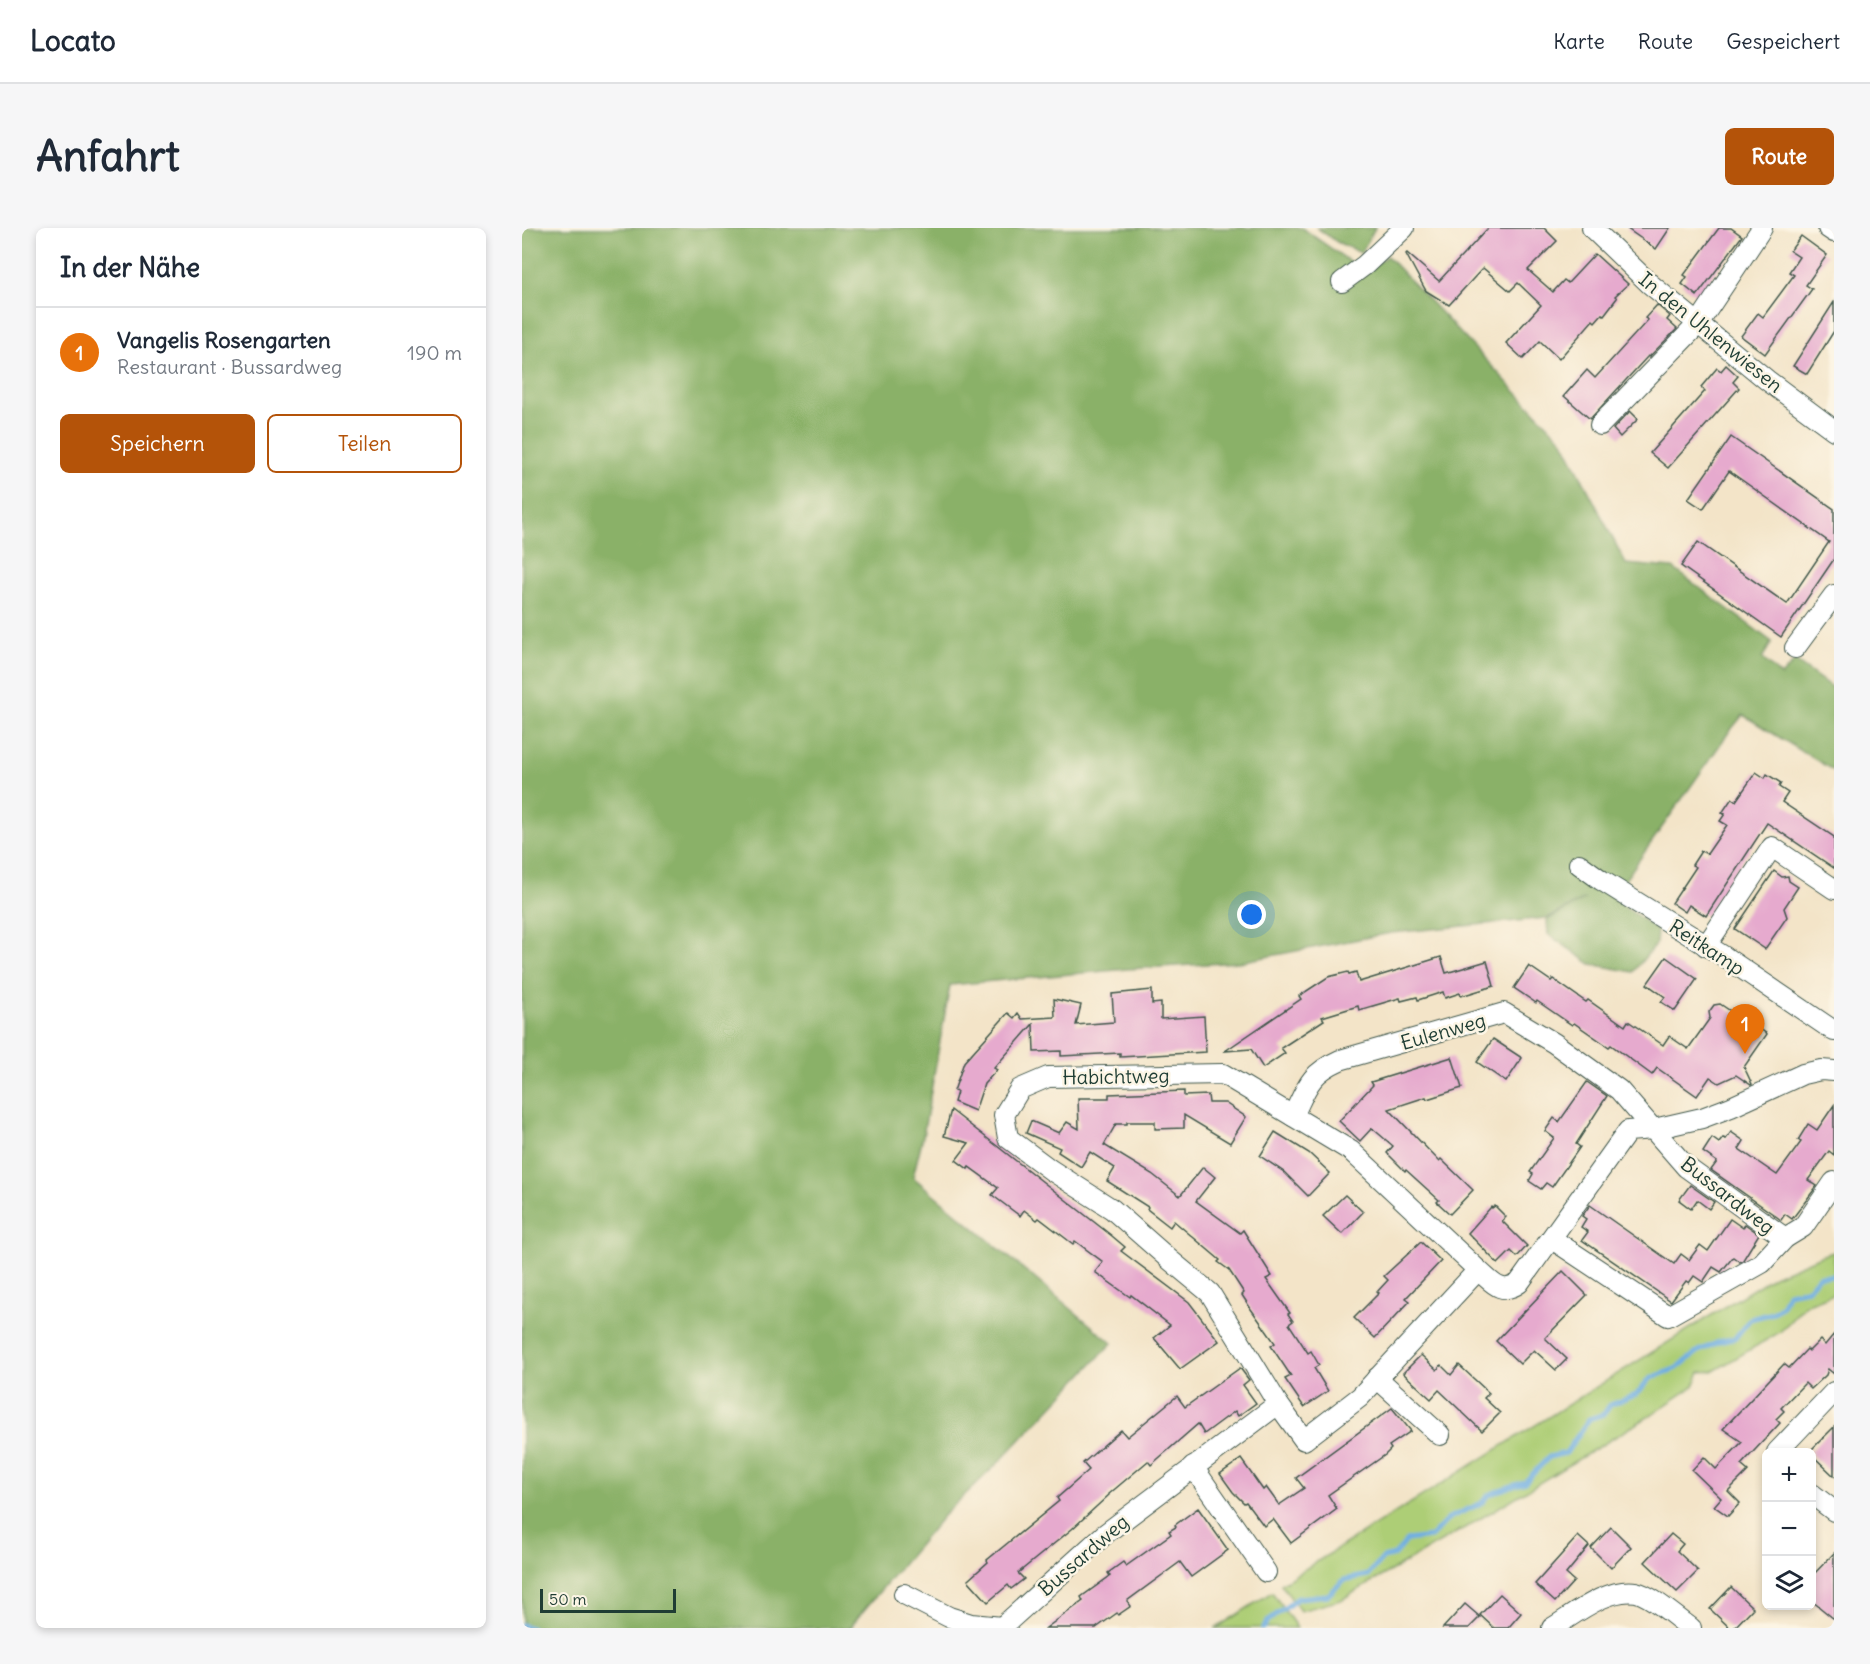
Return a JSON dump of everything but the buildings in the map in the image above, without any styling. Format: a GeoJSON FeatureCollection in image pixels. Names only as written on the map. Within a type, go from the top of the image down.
{"type":"FeatureCollection","features":[{"type":"Feature","properties":{"kind":"street"},"geometry":{"type":"LineString","coordinates":[[1342,282],[1365,265],[1404,228]]}},
{"type":"Feature","properties":{"kind":"street","name":"In den Uhlenwiesen"},"geometry":{"type":"LineString","coordinates":[[1592,228],[1650,284],[1767,380],[1834,430]]}},
{"type":"Feature","properties":{"kind":"street"},"geometry":{"type":"LineString","coordinates":[[1600,425],[1698,324],[1762,228]]}},
{"type":"Feature","properties":{"kind":"street"},"geometry":{"type":"LineString","coordinates":[[1828,228],[1834,232]]}},
{"type":"Feature","properties":{"kind":"street"},"geometry":{"type":"LineString","coordinates":[[1795,648],[1834,595]]}},
{"type":"Feature","properties":{"kind":"street"},"geometry":{"type":"LineString","coordinates":[[1706,945],[1772,847],[1834,889]]}},
{"type":"Feature","properties":{"kind":"street","name":"Reitkamp"},"geometry":{"type":"LineString","coordinates":[[1579,864],[1706,945],[1834,1031]]}},
{"type":"Feature","properties":{"kind":"street","name":"Eulenweg"},"geometry":{"type":"LineString","coordinates":[[1293,1116],[1313,1077],[1324,1067],[1340,1060],[1504,1013],[1554,1043],[1619,1090],[1654,1129]]}},
{"type":"Feature","properties":{"kind":"street"},"geometry":{"type":"LineString","coordinates":[[1278,1404],[1304,1440],[1360,1397],[1478,1270],[1505,1290],[1520,1283],[1628,1131],[1654,1129],[1702,1118],[1803,1074],[1821,1070],[1834,1071]]}},
{"type":"Feature","properties":{"kind":"street","name":"Habichtweg"},"geometry":{"type":"LineString","coordinates":[[1278,1404],[1210,1293],[1112,1209],[1051,1170],[1008,1138],[1004,1115],[1020,1089],[1048,1077],[1223,1074],[1352,1151],[1478,1270]]}},
{"type":"Feature","properties":{"kind":"street","name":"Bussardweg"},"geometry":{"type":"LineString","coordinates":[[1552,1239],[1668,1316],[1762,1263],[1785,1238],[1686,1167],[1654,1129]]}},
{"type":"Feature","properties":{"kind":"street"},"geometry":{"type":"LineString","coordinates":[[1785,1238],[1803,1227],[1833,1187]]}},
{"type":"Feature","properties":{"kind":"street"},"geometry":{"type":"LineString","coordinates":[[1377,1378],[1440,1435]]}},
{"type":"Feature","properties":{"kind":"street"},"geometry":{"type":"LineString","coordinates":[[1781,1448],[1834,1392]]}},
{"type":"Feature","properties":{"kind":"street","name":"Bussardweg"},"geometry":{"type":"LineString","coordinates":[[904,1593],[949,1617],[971,1624],[1002,1627],[1105,1534],[1278,1404]]}},
{"type":"Feature","properties":{"kind":"street"},"geometry":{"type":"LineString","coordinates":[[1193,1467],[1266,1572]]}},
{"type":"Feature","properties":{"kind":"street"},"geometry":{"type":"LineString","coordinates":[[1816,1497],[1834,1511]]}},
{"type":"Feature","properties":{"kind":"street"},"geometry":{"type":"LineString","coordinates":[[1552,1628],[1611,1593],[1636,1592],[1654,1601],[1691,1628]]}},
{"type":"Feature","properties":{"kind":"green space"},"geometry":{"type":"Polygon","coordinates":[[[522,228],[1302,228],[1365,272],[1387,256],[1563,441],[1626,564],[1673,568],[1772,642],[1762,658],[1781,676],[1795,661],[1834,689],[1834,771],[1743,715],[1625,880],[1604,890],[1657,930],[1656,944],[1633,972],[1591,964],[1548,934],[1547,920],[1585,899],[1547,918],[1391,933],[1239,962],[1128,969],[950,985],[923,1136],[913,1177],[1112,1343],[999,1462],[943,1516],[851,1628],[522,1628],[522,228]]]}},
{"type":"Feature","properties":{"kind":"green space"},"geometry":{"type":"Polygon","coordinates":[[[1317,228],[1375,228],[1361,253],[1337,242],[1317,228]]]}},
{"type":"Feature","properties":{"kind":"green space"},"geometry":{"type":"Polygon","coordinates":[[[1834,1252],[1834,1294],[1805,1305],[1780,1332],[1714,1371],[1700,1372],[1694,1386],[1643,1420],[1473,1523],[1341,1600],[1300,1611],[1281,1584],[1774,1276],[1834,1252]]]}},
{"type":"Feature","properties":{"kind":"green space"},"geometry":{"type":"Polygon","coordinates":[[[1272,1592],[1297,1628],[1215,1628],[1221,1625],[1272,1592]]]}},
{"type":"Feature","properties":{"kind":"waterway"},"geometry":{"type":"LineString","coordinates":[[1263,1628],[1268,1621],[1298,1598],[1328,1595],[1344,1580],[1368,1575],[1383,1558],[1395,1555],[1407,1540],[1431,1537],[1449,1518],[1482,1503],[1487,1496],[1525,1482],[1549,1457],[1566,1453],[1589,1419],[1604,1414],[1610,1405],[1636,1395],[1651,1378],[1677,1368],[1699,1351],[1735,1338],[1750,1319],[1773,1313],[1782,1306],[1788,1293],[1808,1289],[1819,1276],[1834,1276]]}},
{"type":"Feature","properties":{"kind":"waterway"},"geometry":{"type":"LineString","coordinates":[[522,1625],[531,1628]]}},
{"type":"Feature","properties":{"kind":"place","name":"Vangelis Rosengarten"},"geometry":{"type":"Point","coordinates":[1745,1054]}}]}
